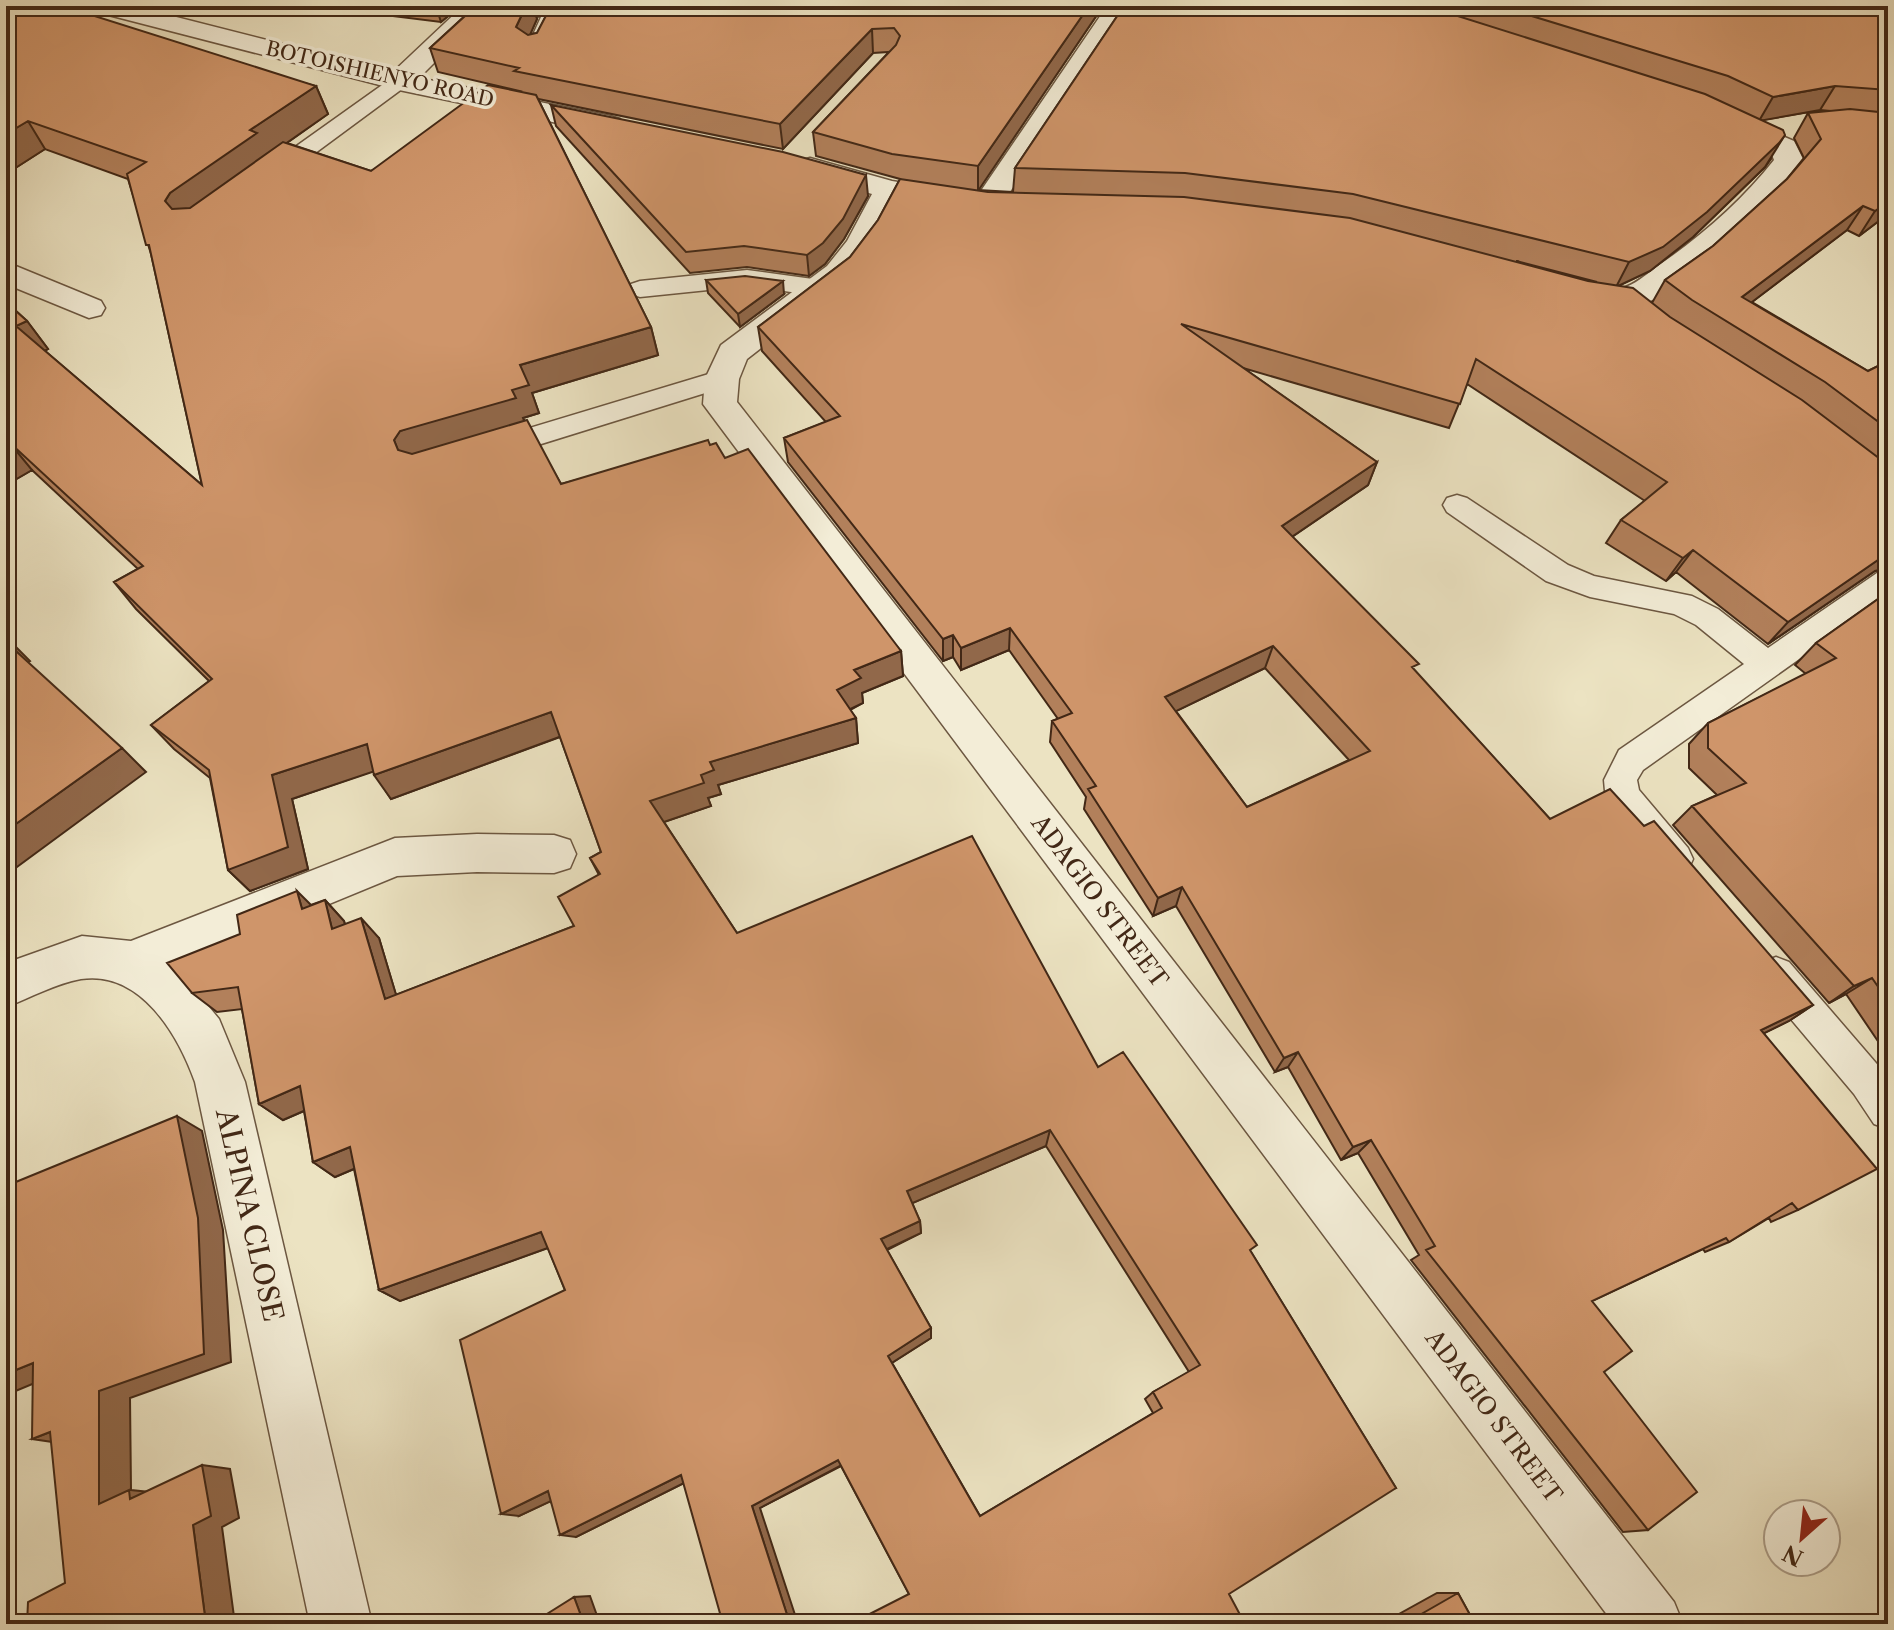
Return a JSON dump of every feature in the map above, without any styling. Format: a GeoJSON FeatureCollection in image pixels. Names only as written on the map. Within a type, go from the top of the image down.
{"type":"FeatureCollection","features":[{"type":"Feature","properties":{"kind":"street","name":"BOTOISHIENYO ROAD"},"geometry":{"type":"LineString","coordinates":[[102,6],[399,82],[640,131]]}},
{"type":"Feature","properties":{"kind":"street"},"geometry":{"type":"LineString","coordinates":[[399,82],[478,6]]}},
{"type":"Feature","properties":{"kind":"street"},"geometry":{"type":"LineString","coordinates":[[987,204],[1120,6]]}},
{"type":"Feature","properties":{"kind":"street"},"geometry":{"type":"LineString","coordinates":[[1559,287],[1636,308],[1658,281],[1721,233],[1775,181],[1789,161],[1784,147],[1704,109]]}},
{"type":"Feature","properties":{"kind":"street"},"geometry":{"type":"LineString","coordinates":[[1753,134],[1799,124]]}},
{"type":"Feature","properties":{"kind":"street"},"geometry":{"type":"LineString","coordinates":[[815,138],[784,160],[889,190],[987,204],[1017,205]]}},
{"type":"Feature","properties":{"kind":"street"},"geometry":{"type":"LineString","coordinates":[[722,379],[733,353],[838,273],[861,243],[889,190]]}},
{"type":"Feature","properties":{"kind":"street"},"geometry":{"type":"LineString","coordinates":[[6,272],[89,308]]}},
{"type":"Feature","properties":{"kind":"street","name":"ADAGIO STREET"},"geometry":{"type":"LineString","coordinates":[[722,379],[720,404],[1652,1624]]}},
{"type":"Feature","properties":{"kind":"street"},"geometry":{"type":"LineString","coordinates":[[132,963],[395,857],[477,853],[554,854]]}},
{"type":"Feature","properties":{"kind":"street","name":"ALPINA CLOSE"},"geometry":{"type":"LineString","coordinates":[[6,985],[82,957],[132,963],[166,987],[202,1035],[220,1082],[341,1624]]}},
{"type":"Feature","properties":{"kind":"lane"},"geometry":{"type":"LineString","coordinates":[[525,6],[552,14],[536,50]]}},
{"type":"Feature","properties":{"kind":"lane"},"geometry":{"type":"LineString","coordinates":[[247,192],[399,82]]}},
{"type":"Feature","properties":{"kind":"lane"},"geometry":{"type":"LineString","coordinates":[[640,289],[747,278],[820,288]]}},
{"type":"Feature","properties":{"kind":"lane"},"geometry":{"type":"LineString","coordinates":[[469,456],[722,379]]}},
{"type":"Feature","properties":{"kind":"lane"},"geometry":{"type":"LineString","coordinates":[[1457,505],[1557,573],[1590,586],[1681,604],[1707,617],[1767,665]]}},
{"type":"Feature","properties":{"kind":"lane"},"geometry":{"type":"LineString","coordinates":[[1693,878],[1632,807],[1619,787],[1631,760],[1888,581]]}},
{"type":"Feature","properties":{"kind":"lane"},"geometry":{"type":"LineString","coordinates":[[1755,949],[1868,1081],[1888,1110]]}},
{"type":"Feature","properties":{"kind":"building"},"geometry":{"type":"Polygon","coordinates":[[[6,6],[63,6],[316,86],[250,130],[257,133],[170,193],[165,201],[172,209],[190,208],[283,142],[371,171],[488,85],[536,95],[651,327],[520,365],[529,385],[512,390],[516,398],[400,431],[394,440],[398,450],[412,454],[527,420],[561,484],[708,440],[710,445],[716,443],[725,458],[748,449],[901,651],[854,670],[861,678],[837,690],[856,718],[710,762],[714,770],[701,775],[704,783],[650,801],[737,933],[972,836],[1098,1067],[1123,1052],[1257,1245],[1250,1250],[1396,1488],[1229,1594],[1245,1624],[850,1624],[909,1594],[838,1460],[752,1506],[790,1624],[723,1624],[681,1475],[560,1535],[548,1491],[501,1514],[460,1340],[565,1290],[541,1232],[379,1290],[350,1147],[313,1162],[300,1086],[259,1104],[238,987],[192,993],[167,963],[240,934],[237,915],[297,891],[302,909],[325,900],[332,929],[361,918],[385,999],[574,926],[558,897],[600,874],[590,858],[601,852],[551,712],[374,775],[367,744],[272,775],[288,847],[228,870],[209,770],[151,725],[212,679],[114,582],[143,566],[9,442],[6,444],[6,302],[27,321],[16,326],[202,485],[149,245],[146,245],[127,174],[146,162],[28,121],[6,134],[6,6]],[[1050,1130],[907,1191],[920,1221],[881,1239],[931,1328],[888,1356],[980,1516],[1162,1408],[1153,1392],[1200,1365],[1050,1130]]]}},
{"type":"Feature","properties":{"kind":"building"},"geometry":{"type":"Polygon","coordinates":[[[476,6],[526,6],[516,27],[528,35],[537,33],[551,6],[1089,6],[978,166],[892,154],[813,132],[896,45],[900,36],[894,28],[872,29],[780,124],[514,71],[519,68],[430,48],[476,6]]]}},
{"type":"Feature","properties":{"kind":"building"},"geometry":{"type":"Polygon","coordinates":[[[1124,6],[1426,6],[1705,94],[1783,130],[1785,135],[1707,212],[1663,247],[1629,262],[1353,194],[1185,173],[1015,168],[1124,6]]]}},
{"type":"Feature","properties":{"kind":"building"},"geometry":{"type":"Polygon","coordinates":[[[1499,6],[1888,6],[1888,90],[1835,86],[1773,97],[1728,76],[1499,6]]]}},
{"type":"Feature","properties":{"kind":"building"},"geometry":{"type":"Polygon","coordinates":[[[551,105],[783,152],[866,175],[843,219],[823,243],[807,255],[744,246],[686,252],[551,105]]]}},
{"type":"Feature","properties":{"kind":"building"},"geometry":{"type":"Polygon","coordinates":[[[1850,109],[1888,113],[1888,202],[1875,211],[1863,206],[1742,297],[1868,371],[1888,361],[1888,429],[1825,382],[1665,280],[1713,246],[1787,179],[1821,139],[1808,113],[1850,109]]]}},
{"type":"Feature","properties":{"kind":"building"},"geometry":{"type":"Polygon","coordinates":[[[900,179],[988,192],[1184,197],[1350,218],[1588,281],[1633,288],[1670,317],[1802,400],[1888,465],[1888,553],[1788,622],[1693,550],[1683,558],[1621,520],[1667,482],[1476,359],[1460,404],[1181,324],[1377,462],[1282,526],[1419,664],[1412,667],[1550,819],[1610,789],[1644,826],[1654,821],[1813,1005],[1761,1030],[1877,1169],[1798,1210],[1792,1203],[1729,1242],[1726,1238],[1592,1301],[1632,1351],[1604,1372],[1697,1492],[1648,1530],[1426,1250],[1435,1246],[1371,1140],[1353,1147],[1298,1052],[1284,1058],[1182,887],[1158,898],[1088,789],[1096,786],[1052,721],[1072,713],[1010,628],[961,648],[953,635],[943,639],[784,438],[840,416],[758,327],[850,257],[878,220],[900,179]],[[1273,646],[1165,697],[1247,807],[1370,751],[1273,646]]]}},
{"type":"Feature","properties":{"kind":"building"},"geometry":{"type":"Polygon","coordinates":[[[745,276],[783,281],[738,314],[706,280],[745,276]]]}},
{"type":"Feature","properties":{"kind":"building"},"geometry":{"type":"Polygon","coordinates":[[[1888,592],[1888,1001],[1872,978],[1854,986],[1692,806],[1746,783],[1708,748],[1708,723],[1836,658],[1816,643],[1888,592]]]}},
{"type":"Feature","properties":{"kind":"building"},"geometry":{"type":"Polygon","coordinates":[[[6,642],[122,748],[6,831],[7,756],[6,642]]]}},
{"type":"Feature","properties":{"kind":"building"},"geometry":{"type":"Polygon","coordinates":[[[177,1116],[198,1218],[204,1354],[99,1391],[99,1504],[129,1490],[130,1499],[202,1465],[211,1516],[193,1525],[206,1624],[27,1624],[28,1602],[65,1583],[50,1432],[32,1439],[33,1363],[6,1374],[6,1186],[177,1116]]]}},
{"type":"Feature","properties":{"kind":"building"},"geometry":{"type":"Polygon","coordinates":[[[1458,1593],[1475,1624],[1404,1624],[1458,1593]]]}},
{"type":"Feature","properties":{"kind":"building"},"geometry":{"type":"Polygon","coordinates":[[[574,1597],[584,1624],[531,1624],[574,1597]]]}}]}
